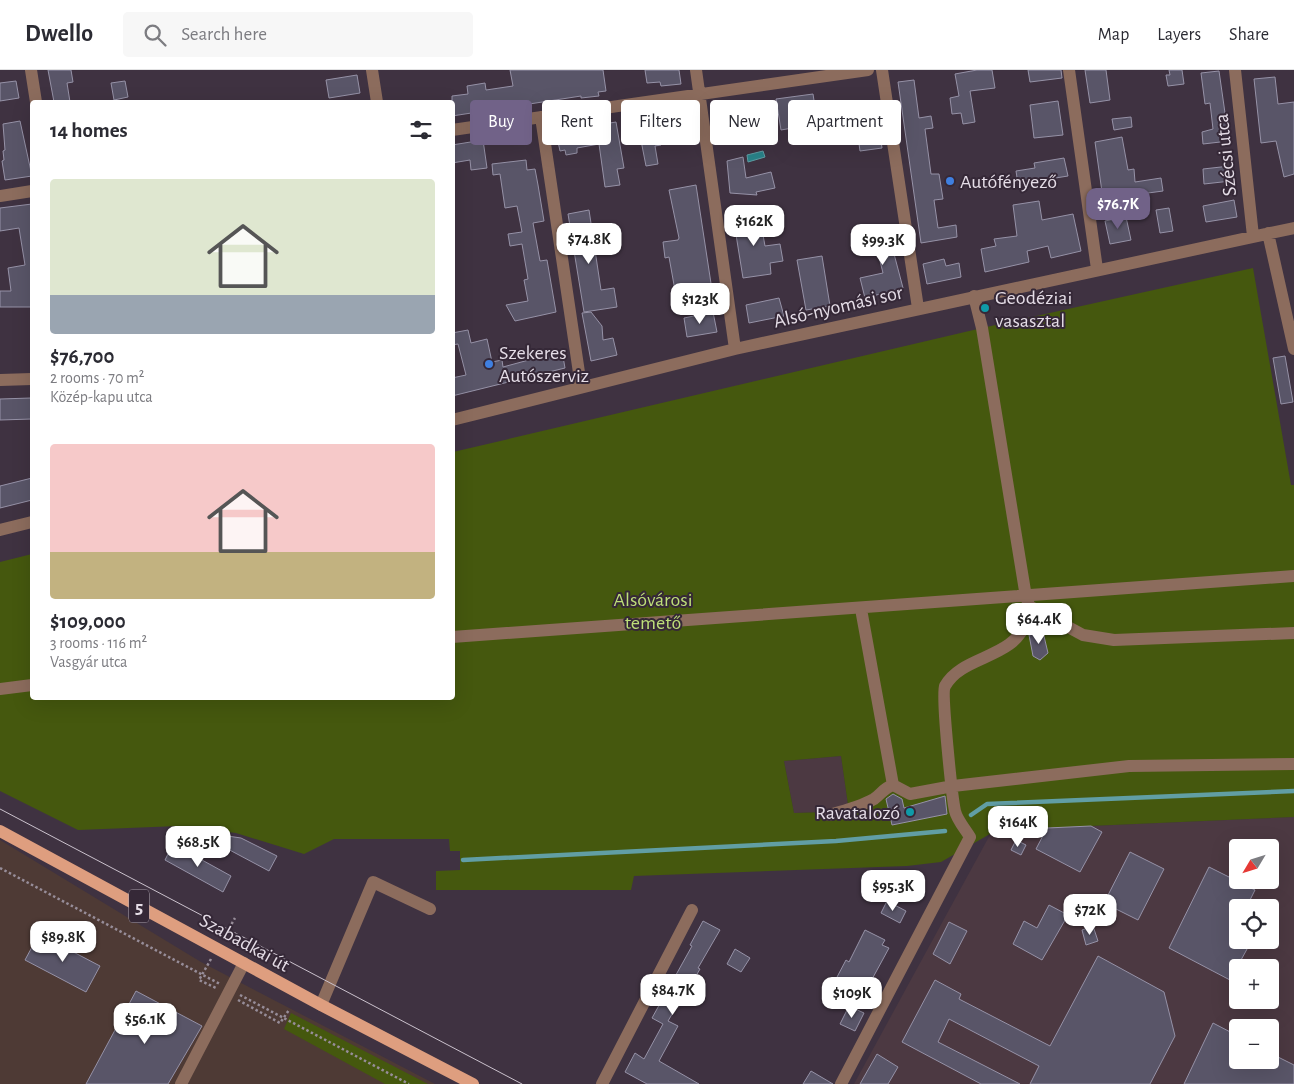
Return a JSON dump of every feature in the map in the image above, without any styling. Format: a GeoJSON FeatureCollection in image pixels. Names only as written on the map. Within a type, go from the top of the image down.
{"type":"FeatureCollection","features":[{"type":"Feature","properties":{"kind":"main road","name":"Szabadkai út"},"geometry":{"type":"LineString","coordinates":[[0,831],[321,1005],[473,1084]]}},
{"type":"Feature","properties":{"kind":"street"},"geometry":{"type":"LineString","coordinates":[[31,70],[36,100]]}},
{"type":"Feature","properties":{"kind":"street"},"geometry":{"type":"LineString","coordinates":[[372,70],[377,100]]}},
{"type":"Feature","properties":{"kind":"street"},"geometry":{"type":"LineString","coordinates":[[696,70],[735,349]]}},
{"type":"Feature","properties":{"kind":"street"},"geometry":{"type":"LineString","coordinates":[[455,130],[700,96],[868,70]]}},
{"type":"Feature","properties":{"kind":"street"},"geometry":{"type":"LineString","coordinates":[[882,70],[918,308]]}},
{"type":"Feature","properties":{"kind":"street"},"geometry":{"type":"LineString","coordinates":[[1069,70],[1097,269]]}},
{"type":"Feature","properties":{"kind":"street","name":"Szécsi utca"},"geometry":{"type":"LineString","coordinates":[[1235,70],[1253,236]]}},
{"type":"Feature","properties":{"kind":"street"},"geometry":{"type":"LineString","coordinates":[[541,117],[582,386]]}},
{"type":"Feature","properties":{"kind":"street"},"geometry":{"type":"LineString","coordinates":[[0,196],[30,191]]}},
{"type":"Feature","properties":{"kind":"street","name":"Alsó-nyomási sor"},"geometry":{"type":"LineString","coordinates":[[455,419],[735,349],[1097,269],[1294,228]]}},
{"type":"Feature","properties":{"kind":"street"},"geometry":{"type":"LineString","coordinates":[[1268,233],[1294,349]]}},
{"type":"Feature","properties":{"kind":"street"},"geometry":{"type":"LineString","coordinates":[[841,1084],[961,864],[970,837],[956,812],[944,706],[944,687],[956,673],[1004,648],[1022,633],[1028,602],[982,328],[974,296]]}},
{"type":"Feature","properties":{"kind":"street"},"geometry":{"type":"LineString","coordinates":[[0,380],[30,380]]}},
{"type":"Feature","properties":{"kind":"street"},"geometry":{"type":"LineString","coordinates":[[0,530],[30,522]]}},
{"type":"Feature","properties":{"kind":"street"},"geometry":{"type":"LineString","coordinates":[[455,636],[861,608],[1028,602],[1294,576]]}},
{"type":"Feature","properties":{"kind":"street"},"geometry":{"type":"LineString","coordinates":[[1028,602],[1082,635],[1095,638],[1114,640],[1294,633]]}},
{"type":"Feature","properties":{"kind":"street"},"geometry":{"type":"LineString","coordinates":[[861,608],[893,785]]}},
{"type":"Feature","properties":{"kind":"street"},"geometry":{"type":"LineString","coordinates":[[0,689],[30,685]]}},
{"type":"Feature","properties":{"kind":"street"},"geometry":{"type":"LineString","coordinates":[[893,785],[910,794],[953,786],[1130,766],[1294,764]]}},
{"type":"Feature","properties":{"kind":"street"},"geometry":{"type":"LineString","coordinates":[[828,815],[854,808],[876,798],[883,790],[893,785]]}},
{"type":"Feature","properties":{"kind":"street"},"geometry":{"type":"LineString","coordinates":[[321,1005],[373,882],[430,908]]}},
{"type":"Feature","properties":{"kind":"street"},"geometry":{"type":"LineString","coordinates":[[602,1084],[692,910]]}},
{"type":"Feature","properties":{"kind":"street"},"geometry":{"type":"LineString","coordinates":[[180,1084],[244,963]]}},
{"type":"Feature","properties":{"kind":"path"},"geometry":{"type":"LineString","coordinates":[[0,868],[409,1084]]}},
{"type":"Feature","properties":{"kind":"shaded area"},"geometry":{"type":"Polygon","coordinates":[[[841,756],[848,805],[826,812],[794,813],[784,761],[841,756]]]}},
{"type":"Feature","properties":{"kind":"shaded area"},"geometry":{"type":"Polygon","coordinates":[[[1294,817],[1294,1084],[854,1084],[991,833],[996,830],[1294,817]]]}},
{"type":"Feature","properties":{"kind":"shaded area"},"geometry":{"type":"Polygon","coordinates":[[[0,840],[201,962],[435,1084],[0,1084],[0,840]]]}},
{"type":"Feature","properties":{"kind":"green space","name":"Alsóvárosi temető"},"geometry":{"type":"Polygon","coordinates":[[[1253,268],[1291,485],[1294,485],[1294,817],[997,830],[941,862],[907,866],[634,876],[631,890],[436,890],[436,871],[460,870],[460,851],[450,851],[449,839],[334,839],[304,854],[236,833],[178,826],[78,830],[0,791],[0,562],[30,554],[30,700],[455,700],[455,452],[982,328],[1253,268]],[[841,756],[784,761],[794,813],[826,812],[848,805],[841,756]]]}},
{"type":"Feature","properties":{"kind":"green space"},"geometry":{"type":"Polygon","coordinates":[[[291,1013],[428,1084],[385,1084],[284,1029],[291,1013]]]}},
{"type":"Feature","properties":{"kind":"water"},"geometry":{"type":"Polygon","coordinates":[[[763,151],[765,157],[748,162],[747,155],[763,151]]]}},
{"type":"Feature","properties":{"kind":"building"},"geometry":{"type":"Polygon","coordinates":[[[48,70],[71,70],[73,82],[67,83],[70,100],[54,100],[48,70]]]}},
{"type":"Feature","properties":{"kind":"building"},"geometry":{"type":"Polygon","coordinates":[[[510,70],[603,70],[606,91],[598,92],[599,96],[542,100],[542,102],[532,104],[532,100],[470,100],[470,113],[455,116],[455,100],[452,100],[452,96],[468,94],[467,86],[485,83],[486,90],[513,86],[510,70]]]}},
{"type":"Feature","properties":{"kind":"building"},"geometry":{"type":"Polygon","coordinates":[[[645,70],[679,70],[681,84],[661,86],[660,82],[647,83],[645,70]]]}},
{"type":"Feature","properties":{"kind":"building"},"geometry":{"type":"Polygon","coordinates":[[[977,70],[992,70],[995,88],[970,91],[975,122],[963,124],[961,113],[952,114],[950,98],[959,96],[955,74],[977,70]]]}},
{"type":"Feature","properties":{"kind":"building"},"geometry":{"type":"Polygon","coordinates":[[[1028,70],[1061,70],[1062,78],[1030,82],[1028,70]]]}},
{"type":"Feature","properties":{"kind":"building"},"geometry":{"type":"Polygon","coordinates":[[[1085,70],[1106,70],[1110,100],[1090,103],[1085,70]]]}},
{"type":"Feature","properties":{"kind":"building"},"geometry":{"type":"Polygon","coordinates":[[[1169,70],[1182,70],[1184,84],[1168,86],[1166,75],[1170,75],[1169,70]]]}},
{"type":"Feature","properties":{"kind":"building"},"geometry":{"type":"Polygon","coordinates":[[[1219,71],[1229,141],[1203,144],[1202,132],[1213,129],[1210,103],[1205,104],[1201,73],[1219,71]]]}},
{"type":"Feature","properties":{"kind":"building"},"geometry":{"type":"Polygon","coordinates":[[[357,75],[360,93],[329,98],[326,80],[357,75]]]}},
{"type":"Feature","properties":{"kind":"building"},"geometry":{"type":"Polygon","coordinates":[[[1275,77],[1278,104],[1294,102],[1294,174],[1284,177],[1276,141],[1261,143],[1254,79],[1275,77]]]}},
{"type":"Feature","properties":{"kind":"building"},"geometry":{"type":"Polygon","coordinates":[[[914,80],[919,118],[931,116],[933,128],[925,129],[931,174],[939,174],[943,199],[934,200],[938,228],[956,225],[957,237],[921,243],[898,82],[914,80]]]}},
{"type":"Feature","properties":{"kind":"building"},"geometry":{"type":"Polygon","coordinates":[[[16,81],[19,98],[0,101],[0,83],[16,81]]]}},
{"type":"Feature","properties":{"kind":"building"},"geometry":{"type":"Polygon","coordinates":[[[125,81],[128,97],[114,100],[111,83],[125,81]]]}},
{"type":"Feature","properties":{"kind":"building"},"geometry":{"type":"Polygon","coordinates":[[[813,94],[814,100],[788,100],[788,129],[781,130],[778,100],[776,99],[813,94]]]}},
{"type":"Feature","properties":{"kind":"building"},"geometry":{"type":"Polygon","coordinates":[[[1058,101],[1063,135],[1034,138],[1030,105],[1058,101]]]}},
{"type":"Feature","properties":{"kind":"building"},"geometry":{"type":"Polygon","coordinates":[[[1131,117],[1132,127],[1114,130],[1112,119],[1131,117]]]}},
{"type":"Feature","properties":{"kind":"building"},"geometry":{"type":"Polygon","coordinates":[[[20,121],[30,167],[30,176],[5,180],[2,161],[4,160],[3,151],[5,150],[3,124],[20,121]]]}},
{"type":"Feature","properties":{"kind":"building"},"geometry":{"type":"Polygon","coordinates":[[[616,122],[624,168],[617,169],[620,185],[605,187],[599,145],[611,145],[611,123],[616,122]]]}},
{"type":"Feature","properties":{"kind":"building"},"geometry":{"type":"Polygon","coordinates":[[[1122,137],[1128,170],[1134,169],[1135,182],[1161,178],[1163,191],[1103,199],[1095,142],[1122,137]]]}},
{"type":"Feature","properties":{"kind":"building"},"geometry":{"type":"Polygon","coordinates":[[[470,142],[470,145],[484,145],[487,168],[471,170],[470,160],[455,162],[455,145],[470,142]]]}},
{"type":"Feature","properties":{"kind":"building"},"geometry":{"type":"Polygon","coordinates":[[[559,145],[594,145],[577,148],[577,153],[566,155],[565,150],[560,151],[559,145]]]}},
{"type":"Feature","properties":{"kind":"building"},"geometry":{"type":"Polygon","coordinates":[[[642,145],[661,145],[655,146],[658,164],[646,166],[642,145]]]}},
{"type":"Feature","properties":{"kind":"building"},"geometry":{"type":"Polygon","coordinates":[[[859,145],[882,145],[882,148],[860,151],[859,145]]]}},
{"type":"Feature","properties":{"kind":"building"},"geometry":{"type":"Polygon","coordinates":[[[743,157],[746,178],[771,172],[775,188],[756,192],[757,195],[730,193],[727,161],[743,157]]]}},
{"type":"Feature","properties":{"kind":"building"},"geometry":{"type":"Polygon","coordinates":[[[1064,158],[1068,176],[1018,184],[1016,171],[1035,168],[1034,163],[1064,158]]]}},
{"type":"Feature","properties":{"kind":"building"},"geometry":{"type":"Polygon","coordinates":[[[526,160],[527,170],[535,169],[544,221],[533,223],[540,261],[547,260],[556,312],[515,321],[506,305],[528,301],[524,280],[528,279],[522,244],[510,246],[508,234],[522,232],[517,206],[505,208],[500,174],[493,175],[492,164],[526,160]]]}},
{"type":"Feature","properties":{"kind":"building"},"geometry":{"type":"Polygon","coordinates":[[[1230,166],[1231,181],[1204,184],[1203,169],[1230,166]]]}},
{"type":"Feature","properties":{"kind":"building"},"geometry":{"type":"Polygon","coordinates":[[[696,185],[712,290],[676,296],[669,257],[665,258],[663,242],[678,240],[679,238],[669,190],[696,185]]]}},
{"type":"Feature","properties":{"kind":"building"},"geometry":{"type":"Polygon","coordinates":[[[1234,200],[1237,217],[1206,222],[1203,206],[1234,200]]]}},
{"type":"Feature","properties":{"kind":"building"},"geometry":{"type":"Polygon","coordinates":[[[1039,201],[1042,220],[1073,214],[1081,251],[1051,258],[1048,246],[1027,251],[1029,262],[985,272],[981,249],[996,246],[994,239],[1017,236],[1013,205],[1039,201]]]}},
{"type":"Feature","properties":{"kind":"building"},"geometry":{"type":"Polygon","coordinates":[[[30,204],[30,307],[0,307],[0,291],[11,291],[8,268],[25,265],[19,228],[0,231],[0,208],[30,204]]]}},
{"type":"Feature","properties":{"kind":"building"},"geometry":{"type":"Polygon","coordinates":[[[1169,208],[1173,231],[1160,233],[1156,210],[1169,208]]]}},
{"type":"Feature","properties":{"kind":"building"},"geometry":{"type":"Polygon","coordinates":[[[589,210],[601,290],[614,288],[617,307],[584,312],[568,214],[589,210]]]}},
{"type":"Feature","properties":{"kind":"building"},"geometry":{"type":"Polygon","coordinates":[[[759,212],[765,246],[780,244],[783,261],[770,263],[771,274],[743,278],[733,216],[759,212]]]}},
{"type":"Feature","properties":{"kind":"building"},"geometry":{"type":"Polygon","coordinates":[[[1126,217],[1131,240],[1110,244],[1105,221],[1126,217]]]}},
{"type":"Feature","properties":{"kind":"building"},"geometry":{"type":"Polygon","coordinates":[[[895,232],[897,250],[893,250],[903,288],[865,298],[860,278],[883,273],[878,253],[869,254],[866,236],[895,232]]]}},
{"type":"Feature","properties":{"kind":"building"},"geometry":{"type":"Polygon","coordinates":[[[822,256],[830,306],[806,310],[797,260],[822,256]]]}},
{"type":"Feature","properties":{"kind":"building"},"geometry":{"type":"Polygon","coordinates":[[[944,259],[946,266],[959,263],[961,277],[927,284],[923,264],[944,259]]]}},
{"type":"Feature","properties":{"kind":"building"},"geometry":{"type":"Polygon","coordinates":[[[779,298],[784,316],[749,323],[746,305],[779,298]]]}},
{"type":"Feature","properties":{"kind":"building"},"geometry":{"type":"Polygon","coordinates":[[[591,312],[602,326],[603,340],[613,338],[617,355],[591,361],[582,313],[591,312]]]}},
{"type":"Feature","properties":{"kind":"building"},"geometry":{"type":"Polygon","coordinates":[[[713,312],[717,332],[687,337],[684,318],[713,312]]]}},
{"type":"Feature","properties":{"kind":"building"},"geometry":{"type":"Polygon","coordinates":[[[468,330],[471,343],[487,339],[492,362],[502,360],[503,367],[562,351],[565,368],[455,395],[455,377],[466,375],[458,344],[455,344],[455,332],[468,330]]]}},
{"type":"Feature","properties":{"kind":"building"},"geometry":{"type":"Polygon","coordinates":[[[1285,356],[1293,402],[1281,404],[1273,358],[1285,356]]]}},
{"type":"Feature","properties":{"kind":"building"},"geometry":{"type":"Polygon","coordinates":[[[30,398],[30,419],[0,420],[0,399],[30,398]]]}},
{"type":"Feature","properties":{"kind":"building"},"geometry":{"type":"Polygon","coordinates":[[[30,478],[30,500],[0,508],[0,486],[30,478]]]}},
{"type":"Feature","properties":{"kind":"building"},"geometry":{"type":"Polygon","coordinates":[[[1043,632],[1048,653],[1040,660],[1033,656],[1029,635],[1043,632]]]}},
{"type":"Feature","properties":{"kind":"building","name":"Ravatalozó"},"geometry":{"type":"Polygon","coordinates":[[[893,794],[902,799],[904,808],[945,796],[947,814],[892,825],[886,799],[893,794]]]}},
{"type":"Feature","properties":{"kind":"building"},"geometry":{"type":"Polygon","coordinates":[[[1091,826],[1102,832],[1080,872],[1036,849],[1047,828],[1091,826]]]}},
{"type":"Feature","properties":{"kind":"building"},"geometry":{"type":"Polygon","coordinates":[[[194,831],[241,838],[277,856],[269,871],[194,831]]]}},
{"type":"Feature","properties":{"kind":"building"},"geometry":{"type":"Polygon","coordinates":[[[1016,840],[1026,845],[1021,855],[1011,850],[1016,840]]]}},
{"type":"Feature","properties":{"kind":"building"},"geometry":{"type":"Polygon","coordinates":[[[173,844],[231,876],[223,892],[165,860],[173,844]]]}},
{"type":"Feature","properties":{"kind":"building"},"geometry":{"type":"Polygon","coordinates":[[[1130,852],[1164,869],[1138,920],[1104,903],[1130,852]]]}},
{"type":"Feature","properties":{"kind":"building"},"geometry":{"type":"Polygon","coordinates":[[[1209,867],[1229,877],[1229,889],[1255,890],[1250,899],[1229,899],[1229,949],[1247,949],[1242,959],[1229,959],[1229,979],[1169,948],[1209,867]]]}},
{"type":"Feature","properties":{"kind":"building"},"geometry":{"type":"Polygon","coordinates":[[[887,901],[906,911],[900,923],[881,913],[887,901]]]}},
{"type":"Feature","properties":{"kind":"building"},"geometry":{"type":"Polygon","coordinates":[[[1049,905],[1068,915],[1042,960],[1013,944],[1024,921],[1037,928],[1049,905]]]}},
{"type":"Feature","properties":{"kind":"building"},"geometry":{"type":"Polygon","coordinates":[[[703,921],[720,930],[698,968],[700,969],[668,1021],[678,1026],[659,1061],[699,1084],[647,1084],[625,1072],[635,1053],[644,1059],[663,1024],[652,1018],[692,946],[690,945],[703,921]]]}},
{"type":"Feature","properties":{"kind":"building"},"geometry":{"type":"Polygon","coordinates":[[[949,922],[967,931],[950,964],[933,954],[949,922]]]}},
{"type":"Feature","properties":{"kind":"building"},"geometry":{"type":"Polygon","coordinates":[[[1093,926],[1098,941],[1086,945],[1082,930],[1093,926]]]}},
{"type":"Feature","properties":{"kind":"building"},"geometry":{"type":"Polygon","coordinates":[[[865,930],[885,940],[882,945],[889,948],[864,994],[836,979],[846,960],[849,962],[865,930]]]}},
{"type":"Feature","properties":{"kind":"building"},"geometry":{"type":"Polygon","coordinates":[[[39,934],[100,966],[86,992],[25,960],[39,934]]]}},
{"type":"Feature","properties":{"kind":"building"},"geometry":{"type":"Polygon","coordinates":[[[735,949],[750,958],[741,972],[727,964],[735,949]]]}},
{"type":"Feature","properties":{"kind":"building"},"geometry":{"type":"Polygon","coordinates":[[[1098,956],[1164,992],[1175,1036],[1150,1084],[1030,1084],[1039,1066],[949,1019],[938,1042],[1020,1084],[981,1084],[902,1042],[935,980],[961,994],[959,999],[1050,1046],[1098,956]]]}},
{"type":"Feature","properties":{"kind":"building"},"geometry":{"type":"Polygon","coordinates":[[[136,991],[202,1026],[168,1084],[86,1084],[136,991]]]}},
{"type":"Feature","properties":{"kind":"building"},"geometry":{"type":"Polygon","coordinates":[[[849,1006],[864,1013],[855,1031],[840,1024],[849,1006]]]}},
{"type":"Feature","properties":{"kind":"building"},"geometry":{"type":"Polygon","coordinates":[[[1213,1023],[1229,1031],[1229,1069],[1279,1069],[1279,1058],[1294,1065],[1294,1084],[1184,1084],[1213,1023]]]}},
{"type":"Feature","properties":{"kind":"building"},"geometry":{"type":"Polygon","coordinates":[[[877,1054],[898,1067],[888,1084],[860,1084],[877,1054]]]}},
{"type":"Feature","properties":{"kind":"building"},"geometry":{"type":"Polygon","coordinates":[[[811,1071],[833,1084],[803,1084],[811,1071]]]}},
{"type":"Feature","properties":{"kind":"waterway"},"geometry":{"type":"LineString","coordinates":[[971,815],[987,804],[1294,791]]}},
{"type":"Feature","properties":{"kind":"waterway"},"geometry":{"type":"LineString","coordinates":[[463,860],[836,841],[945,831]]}},
{"type":"Feature","properties":{"kind":"tram line"},"geometry":{"type":"LineString","coordinates":[[0,809],[522,1084]]}},
{"type":"Feature","properties":{"kind":"place","name":"Autófényező"},"geometry":{"type":"Point","coordinates":[950,181]}},
{"type":"Feature","properties":{"kind":"place","name":"Geodéziai vasasztal"},"geometry":{"type":"Point","coordinates":[985,308]}},
{"type":"Feature","properties":{"kind":"place","name":"Szekeres Autószerviz"},"geometry":{"type":"Point","coordinates":[489,364]}},
{"type":"Feature","properties":{"kind":"place","name":"Ravatalozó"},"geometry":{"type":"Point","coordinates":[910,812]}}]}
